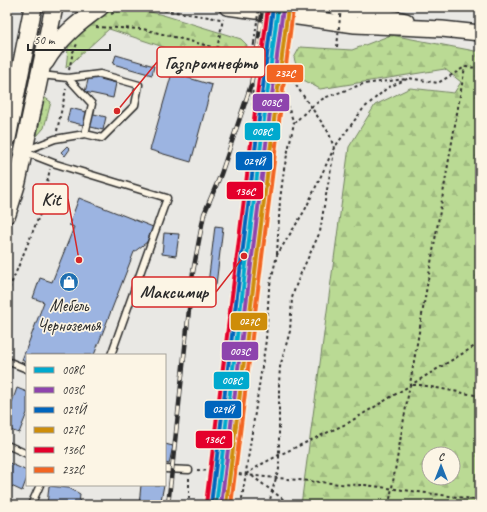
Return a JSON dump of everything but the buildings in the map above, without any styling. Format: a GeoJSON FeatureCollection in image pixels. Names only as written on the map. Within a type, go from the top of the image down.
{"type":"FeatureCollection","features":[{"type":"Feature","properties":{"kind":"main road"},"geometry":{"type":"LineString","coordinates":[[7,138],[13,74],[33,7]]}},
{"type":"Feature","properties":{"kind":"main road"},"geometry":{"type":"LineString","coordinates":[[7,214],[17,182],[54,7]]}},
{"type":"Feature","properties":{"kind":"main road"},"geometry":{"type":"LineString","coordinates":[[40,75],[48,57],[62,39],[79,22],[100,7]]}},
{"type":"Feature","properties":{"kind":"street"},"geometry":{"type":"LineString","coordinates":[[336,7],[357,10],[442,29],[480,34]]}},
{"type":"Feature","properties":{"kind":"street"},"geometry":{"type":"LineString","coordinates":[[225,13],[355,26],[442,29]]}},
{"type":"Feature","properties":{"kind":"lane"},"geometry":{"type":"LineString","coordinates":[[24,151],[55,139],[85,134],[102,138],[135,104],[139,85],[100,74],[68,78],[40,75]]}},
{"type":"Feature","properties":{"kind":"lane"},"geometry":{"type":"LineString","coordinates":[[68,78],[92,104],[85,134]]}},
{"type":"Feature","properties":{"kind":"lane"},"geometry":{"type":"LineString","coordinates":[[24,151],[56,164],[167,198],[111,354]]}},
{"type":"Feature","properties":{"kind":"lane"},"geometry":{"type":"LineString","coordinates":[[7,361],[26,369]]}},
{"type":"Feature","properties":{"kind":"lane"},"geometry":{"type":"LineString","coordinates":[[7,446],[26,454]]}},
{"type":"Feature","properties":{"kind":"lane"},"geometry":{"type":"LineString","coordinates":[[166,469],[189,470]]}},
{"type":"Feature","properties":{"kind":"lane"},"geometry":{"type":"LineString","coordinates":[[32,505],[40,486]]}},
{"type":"Feature","properties":{"kind":"path"},"geometry":{"type":"LineString","coordinates":[[259,7],[252,60],[252,111],[271,113],[288,107]]}},
{"type":"Feature","properties":{"kind":"path"},"geometry":{"type":"LineString","coordinates":[[241,505],[266,340],[269,289],[277,255],[280,200],[284,169],[294,123],[285,96],[283,47],[287,7]]}},
{"type":"Feature","properties":{"kind":"path"},"geometry":{"type":"LineString","coordinates":[[337,47],[341,7]]}},
{"type":"Feature","properties":{"kind":"path"},"geometry":{"type":"LineString","coordinates":[[217,49],[225,13]]}},
{"type":"Feature","properties":{"kind":"path"},"geometry":{"type":"LineString","coordinates":[[91,27],[143,29],[252,60]]}},
{"type":"Feature","properties":{"kind":"path"},"geometry":{"type":"LineString","coordinates":[[269,505],[279,469],[280,367],[290,331],[292,298],[301,273],[320,232],[334,148],[329,133],[284,68]]}},
{"type":"Feature","properties":{"kind":"path"},"geometry":{"type":"LineString","coordinates":[[294,123],[311,107],[324,98],[363,84],[409,78],[438,83],[465,68],[480,68]]}},
{"type":"Feature","properties":{"kind":"path"},"geometry":{"type":"LineString","coordinates":[[389,505],[465,68]]}},
{"type":"Feature","properties":{"kind":"path"},"geometry":{"type":"LineString","coordinates":[[277,255],[305,210],[334,148],[363,109],[387,88],[409,78]]}},
{"type":"Feature","properties":{"kind":"path"},"geometry":{"type":"LineString","coordinates":[[245,475],[279,455],[348,423],[480,343]]}},
{"type":"Feature","properties":{"kind":"path"},"geometry":{"type":"LineString","coordinates":[[410,386],[420,385],[480,396]]}},
{"type":"Feature","properties":{"kind":"path"},"geometry":{"type":"LineString","coordinates":[[189,505],[189,470],[220,471],[252,476],[365,485],[480,500]]}},
{"type":"Feature","properties":{"kind":"path"},"geometry":{"type":"LineString","coordinates":[[252,476],[291,505]]}},
{"type":"Feature","properties":{"kind":"green space"},"geometry":{"type":"Polygon","coordinates":[[[112,10],[142,10],[241,39],[247,45],[244,67],[240,71],[233,70],[109,29],[66,68],[69,40],[89,21],[112,10]]]}},
{"type":"Feature","properties":{"kind":"green space"},"geometry":{"type":"Polygon","coordinates":[[[391,35],[480,52],[480,505],[301,505],[349,147],[375,105],[410,88],[454,93],[461,82],[445,69],[320,89],[300,78],[294,58],[300,47],[352,50],[391,35]]]}},
{"type":"Feature","properties":{"kind":"green space"},"geometry":{"type":"Polygon","coordinates":[[[44,97],[51,102],[44,128],[37,136],[44,97]]]}},
{"type":"Feature","properties":{"kind":"railway"},"geometry":{"type":"LineString","coordinates":[[168,505],[193,272],[204,214],[221,174],[251,85],[263,7]]}},
{"type":"Feature","properties":{"kind":"transit line","name":"136С"},"geometry":{"type":"LineString","coordinates":[[206,504],[268,7]]}},
{"type":"Feature","properties":{"kind":"transit line","name":"029Й"},"geometry":{"type":"LineString","coordinates":[[211,504],[273,7]]}},
{"type":"Feature","properties":{"kind":"transit line","name":"008С"},"geometry":{"type":"LineString","coordinates":[[216,505],[278,7]]}},
{"type":"Feature","properties":{"kind":"transit line","name":"003С"},"geometry":{"type":"LineString","coordinates":[[221,505],[283,8]]}},
{"type":"Feature","properties":{"kind":"transit line","name":"027С"},"geometry":{"type":"LineString","coordinates":[[226,505],[288,8]]}},
{"type":"Feature","properties":{"kind":"transit line","name":"232C"},"geometry":{"type":"LineString","coordinates":[[231,505],[293,9]]}},
{"type":"Feature","properties":{"kind":"place","name":"Газпромнефть"},"geometry":{"type":"Point","coordinates":[117,111]}},
{"type":"Feature","properties":{"kind":"place","name":"Максимир"},"geometry":{"type":"Point","coordinates":[244,256]}},
{"type":"Feature","properties":{"kind":"place","name":"Kit"},"geometry":{"type":"Point","coordinates":[79,260]}},
{"type":"Feature","properties":{"kind":"place","name":"Мебель Черноземья"},"geometry":{"type":"Point","coordinates":[69,282]}}]}
